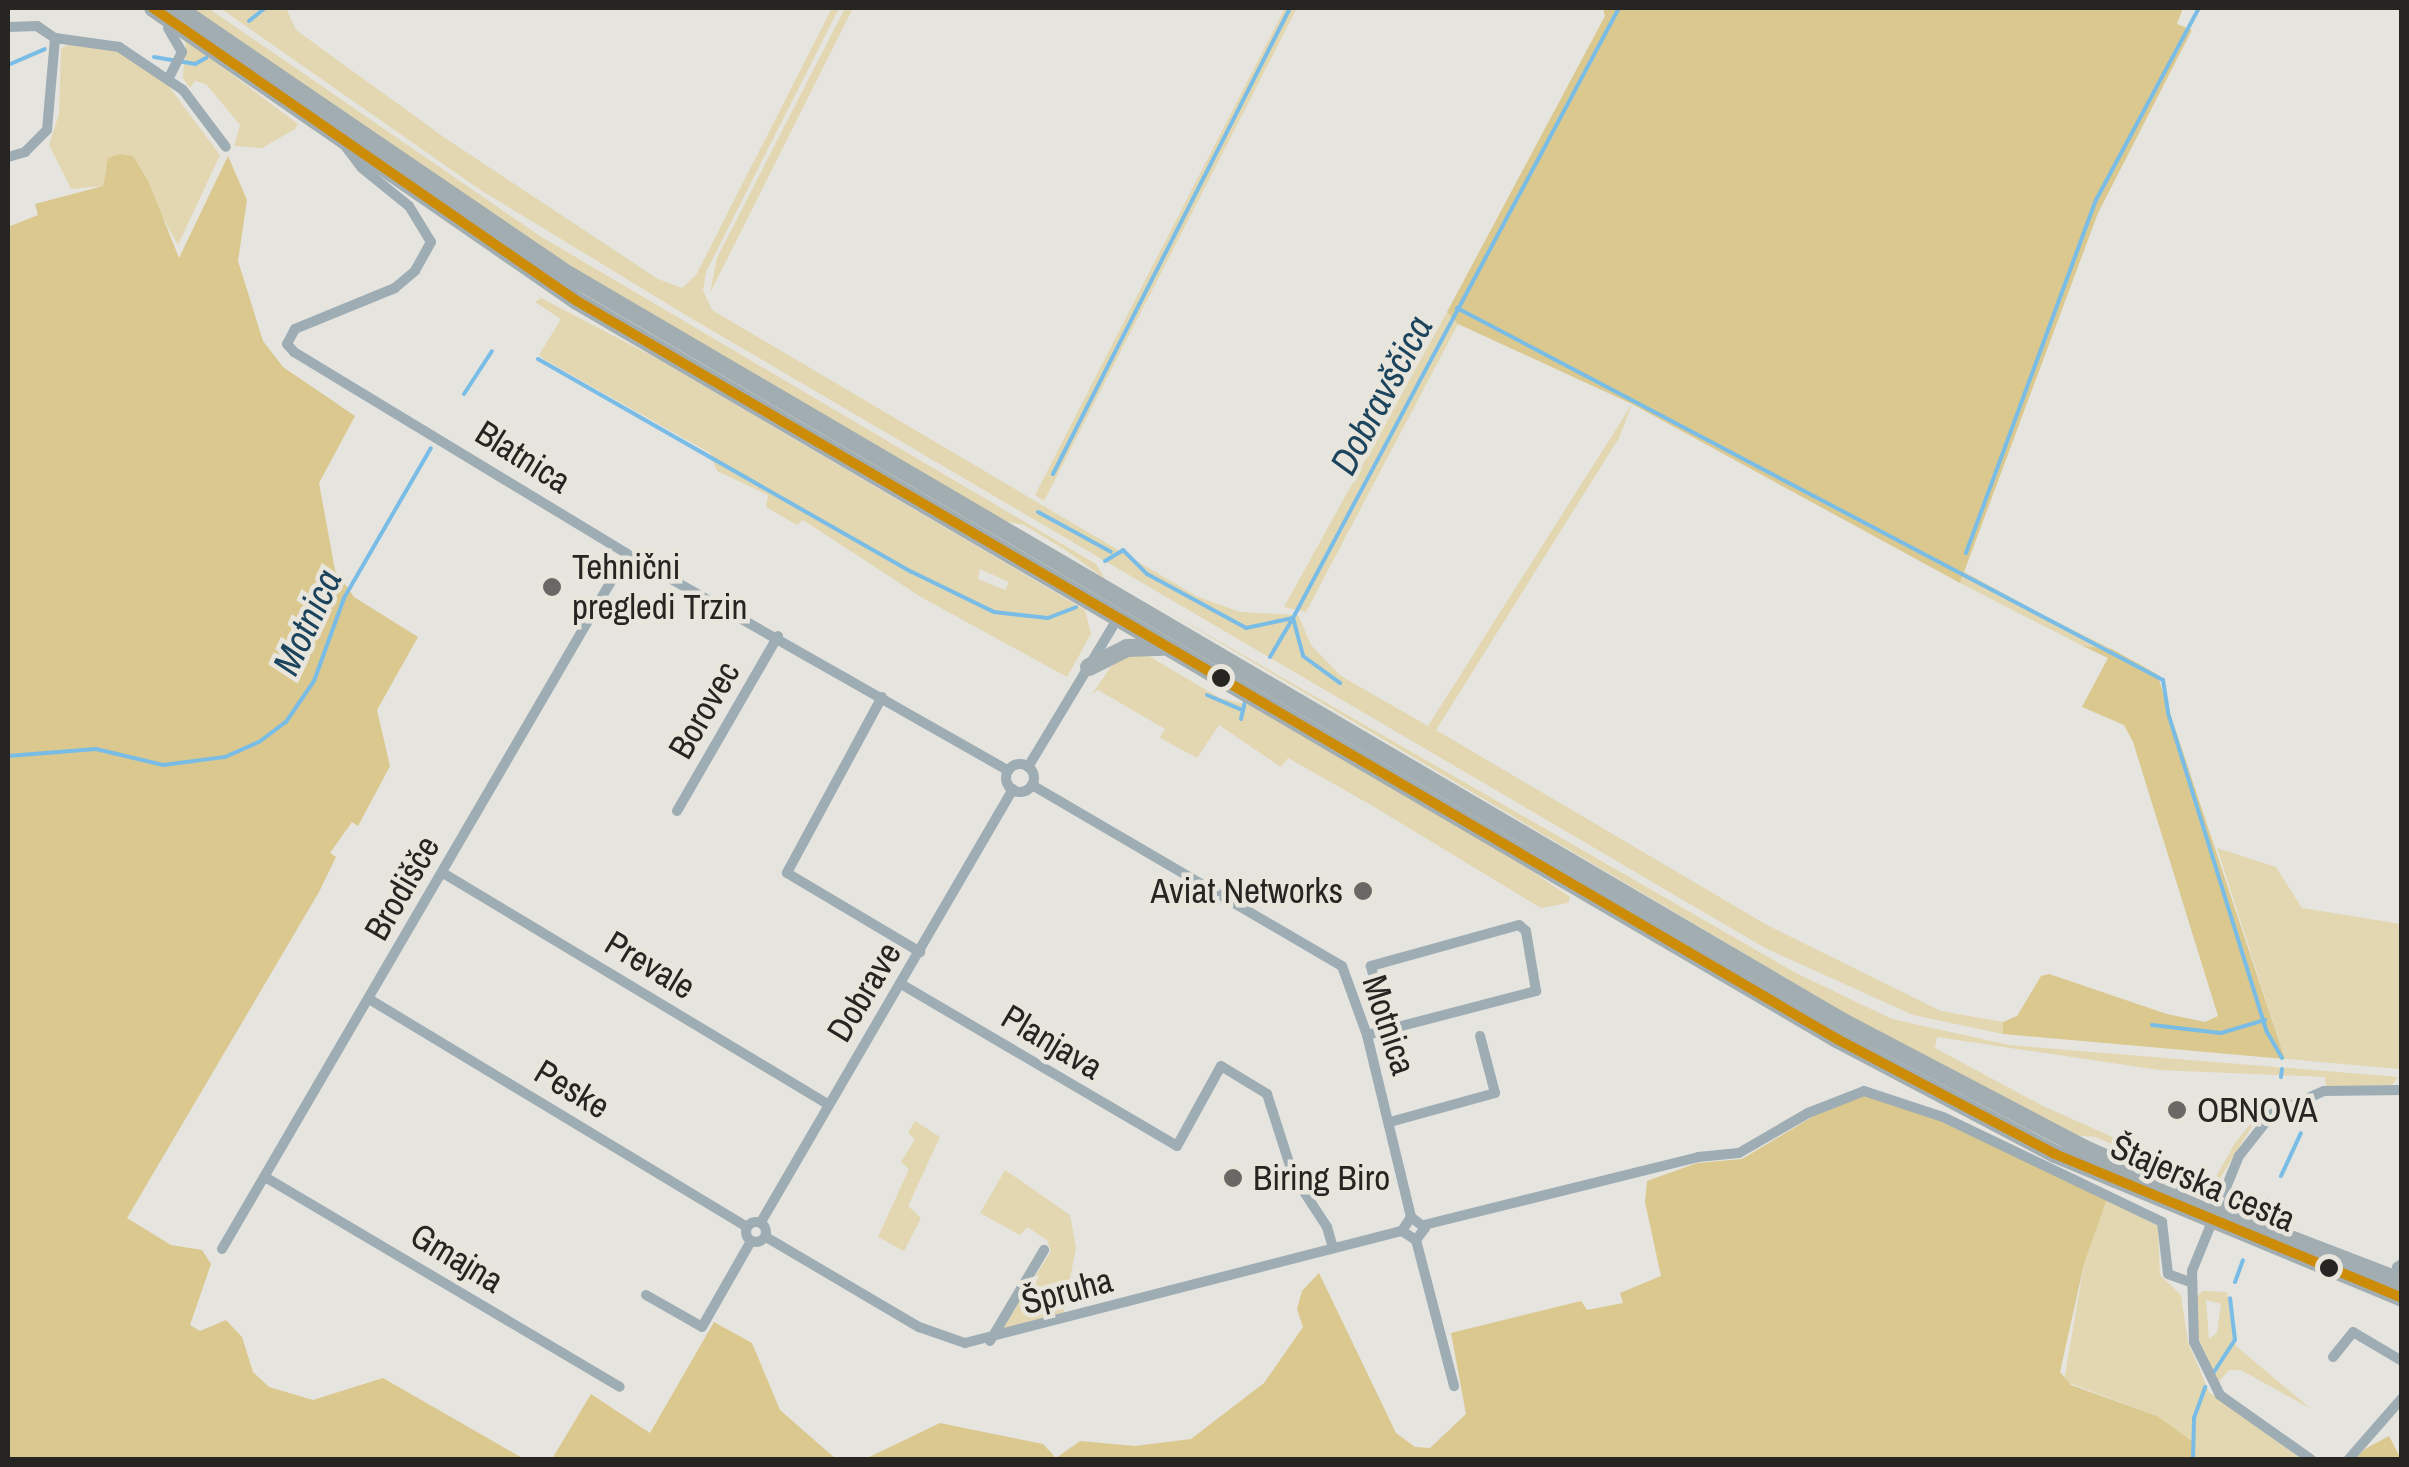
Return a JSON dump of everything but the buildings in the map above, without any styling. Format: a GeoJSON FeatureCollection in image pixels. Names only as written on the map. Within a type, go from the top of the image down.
{"type":"FeatureCollection","features":[{"type":"Feature","properties":{"kind":"main road"},"geometry":{"type":"LineString","coordinates":[[152,8],[346,146],[577,301],[1986,1110]]}},
{"type":"Feature","properties":{"kind":"main road"},"geometry":{"type":"LineString","coordinates":[[177,8],[530,250],[1122,611],[1166,647],[1986,1110]]}},
{"type":"Feature","properties":{"kind":"main road"},"geometry":{"type":"LineString","coordinates":[[1089,667],[1135,646],[1166,647]]}},
{"type":"Feature","properties":{"kind":"main road","name":"Štajerska cesta"},"geometry":{"type":"LineString","coordinates":[[1986,1110],[2402,1298]]}},
{"type":"Feature","properties":{"kind":"main road","name":"Štajerska cesta"},"geometry":{"type":"LineString","coordinates":[[2212,1215],[2402,1282]]}},
{"type":"Feature","properties":{"kind":"street"},"geometry":{"type":"LineString","coordinates":[[140,8],[178,35],[182,52],[173,73]]}},
{"type":"Feature","properties":{"kind":"street"},"geometry":{"type":"LineString","coordinates":[[8,27],[37,26],[55,38],[119,47],[173,73],[226,147]]}},
{"type":"Feature","properties":{"kind":"street"},"geometry":{"type":"LineString","coordinates":[[8,156],[26,152],[47,130],[55,38]]}},
{"type":"Feature","properties":{"kind":"street","name":"Blatnica"},"geometry":{"type":"LineString","coordinates":[[346,146],[362,168],[410,206],[431,242],[415,271],[395,288],[295,329],[287,344],[626,554],[778,636],[1008,770]]}},
{"type":"Feature","properties":{"kind":"street","name":"Brodišče"},"geometry":{"type":"LineString","coordinates":[[222,1249],[626,554]]}},
{"type":"Feature","properties":{"kind":"street"},"geometry":{"type":"LineString","coordinates":[[1028,767],[1008,770],[1013,790],[1032,784],[1028,767],[1122,611]]}},
{"type":"Feature","properties":{"kind":"street","name":"Borovec"},"geometry":{"type":"LineString","coordinates":[[676,811],[778,636]]}},
{"type":"Feature","properties":{"kind":"street"},"geometry":{"type":"LineString","coordinates":[[882,697],[787,873],[920,952]]}},
{"type":"Feature","properties":{"kind":"street","name":"Motnica"},"geometry":{"type":"LineString","coordinates":[[1032,784],[1342,966],[1367,1035],[1411,1217]]}},
{"type":"Feature","properties":{"kind":"street","name":"Dobrave"},"geometry":{"type":"LineString","coordinates":[[762,1222],[1013,790]]}},
{"type":"Feature","properties":{"kind":"street","name":"Prevale"},"geometry":{"type":"LineString","coordinates":[[443,873],[829,1105]]}},
{"type":"Feature","properties":{"kind":"street"},"geometry":{"type":"LineString","coordinates":[[1367,1035],[1536,991],[1526,931],[1519,926],[1370,966],[1386,1029]]}},
{"type":"Feature","properties":{"kind":"street","name":"Planjava"},"geometry":{"type":"LineString","coordinates":[[901,984],[1177,1146],[1220,1066],[1267,1094],[1292,1175],[1328,1228],[1333,1248]]}},
{"type":"Feature","properties":{"kind":"street","name":"Peske"},"geometry":{"type":"LineString","coordinates":[[369,999],[747,1226]]}},
{"type":"Feature","properties":{"kind":"street"},"geometry":{"type":"LineString","coordinates":[[1390,1122],[1496,1093],[1480,1036]]}},
{"type":"Feature","properties":{"kind":"street"},"geometry":{"type":"LineString","coordinates":[[2312,1460],[2220,1395],[2194,1342],[2190,1282],[2212,1215],[2239,1156],[2272,1114],[2324,1091],[2402,1090]]}},
{"type":"Feature","properties":{"kind":"street"},"geometry":{"type":"LineString","coordinates":[[1416,1240],[1402,1231],[1411,1217],[1424,1224],[1698,1158],[1739,1154],[1808,1113],[1864,1091],[1943,1118],[2162,1222],[2168,1274],[2190,1282]]}},
{"type":"Feature","properties":{"kind":"street","name":"Gmajna"},"geometry":{"type":"LineString","coordinates":[[266,1177],[620,1387]]}},
{"type":"Feature","properties":{"kind":"street"},"geometry":{"type":"LineString","coordinates":[[646,1294],[702,1327],[751,1241],[747,1226],[762,1222],[766,1237],[751,1241]]}},
{"type":"Feature","properties":{"kind":"street"},"geometry":{"type":"LineString","coordinates":[[1424,1224],[1416,1240],[1454,1386]]}},
{"type":"Feature","properties":{"kind":"street","name":"Špruha"},"geometry":{"type":"LineString","coordinates":[[766,1237],[942,1339],[990,1341],[1402,1231]]}},
{"type":"Feature","properties":{"kind":"street"},"geometry":{"type":"LineString","coordinates":[[990,1341],[1044,1250]]}},
{"type":"Feature","properties":{"kind":"street"},"geometry":{"type":"LineString","coordinates":[[2333,1357],[2353,1332],[2402,1361]]}},
{"type":"Feature","properties":{"kind":"street"},"geometry":{"type":"LineString","coordinates":[[2348,1460],[2402,1398]]}},
{"type":"Feature","properties":{"kind":"shaded area"},"geometry":{"type":"Polygon","coordinates":[[[189,8],[208,8],[540,236],[1096,564],[1105,579],[1024,525],[996,519],[554,257],[189,8]]]}},
{"type":"Feature","properties":{"kind":"shaded area"},"geometry":{"type":"Polygon","coordinates":[[[220,8],[286,8],[296,30],[445,138],[658,279],[682,288],[696,275],[832,8],[839,8],[706,272],[703,290],[712,310],[1196,596],[1240,612],[1298,615],[1311,645],[1341,676],[1428,726],[1632,404],[1619,438],[1436,730],[1767,925],[1941,1011],[2003,1022],[2003,1034],[1913,1015],[1765,948],[689,317],[479,189],[220,8]]]}},
{"type":"Feature","properties":{"kind":"shaded area"},"geometry":{"type":"Polygon","coordinates":[[[845,8],[853,8],[710,293],[717,258],[845,8]]]}},
{"type":"Feature","properties":{"kind":"shaded area"},"geometry":{"type":"Polygon","coordinates":[[[1285,8],[1297,8],[1044,501],[1035,495],[1285,8]]]}},
{"type":"Feature","properties":{"kind":"shaded area"},"geometry":{"type":"Polygon","coordinates":[[[1603,8],[2183,8],[2177,24],[2192,30],[2098,213],[1960,583],[1632,404],[1458,324],[1447,312],[1605,16],[1603,8]]]}},
{"type":"Feature","properties":{"kind":"shaded area"},"geometry":{"type":"Polygon","coordinates":[[[186,40],[298,124],[295,129],[262,148],[234,146],[240,125],[206,84],[195,81],[190,88],[183,78],[186,40]]]}},
{"type":"Feature","properties":{"kind":"shaded area"},"geometry":{"type":"Polygon","coordinates":[[[69,44],[116,50],[167,84],[220,155],[178,245],[136,169],[106,167],[103,186],[71,189],[49,145],[59,114],[61,49],[69,44]]]}},
{"type":"Feature","properties":{"kind":"shaded area"},"geometry":{"type":"Polygon","coordinates":[[[120,154],[133,156],[149,183],[179,258],[228,156],[247,200],[238,261],[263,341],[283,367],[355,416],[319,483],[335,570],[354,597],[418,637],[377,710],[390,766],[358,826],[352,822],[330,853],[336,857],[319,892],[127,1218],[171,1245],[202,1250],[211,1264],[190,1325],[200,1331],[226,1320],[242,1337],[253,1372],[269,1387],[313,1400],[383,1378],[524,1459],[8,1459],[8,227],[38,215],[35,204],[103,186],[108,158],[120,154]]]}},
{"type":"Feature","properties":{"kind":"shaded area"},"geometry":{"type":"Polygon","coordinates":[[[541,298],[658,359],[1085,610],[1091,634],[1067,677],[921,597],[803,520],[797,525],[766,507],[768,495],[717,471],[710,453],[545,360],[539,355],[561,319],[535,302],[541,298]],[[980,569],[978,579],[1005,590],[1009,582],[980,569]]]}},
{"type":"Feature","properties":{"kind":"shaded area"},"geometry":{"type":"Polygon","coordinates":[[[1447,312],[1458,324],[1306,612],[1284,607],[1447,312]]]}},
{"type":"Feature","properties":{"kind":"shaded area"},"geometry":{"type":"Polygon","coordinates":[[[1965,572],[2112,649],[2083,646],[1960,583],[1965,572]]]}},
{"type":"Feature","properties":{"kind":"shaded area"},"geometry":{"type":"Polygon","coordinates":[[[1158,606],[1796,973],[1892,1019],[2009,1045],[2398,1077],[2392,1085],[2326,1087],[2325,1077],[2159,1070],[1937,1037],[1935,1048],[2043,1106],[2213,1182],[2235,1143],[2262,1110],[2216,1185],[2205,1187],[2096,1137],[2074,1135],[1914,1054],[1158,606]]]}},
{"type":"Feature","properties":{"kind":"shaded area"},"geometry":{"type":"Polygon","coordinates":[[[2083,646],[2112,649],[2157,674],[2285,1059],[2003,1034],[2003,1022],[2017,1016],[2041,976],[2049,974],[2167,1014],[2205,1022],[2218,1016],[2133,742],[2124,725],[2082,707],[2108,658],[2083,646]]]}},
{"type":"Feature","properties":{"kind":"shaded area"},"geometry":{"type":"Polygon","coordinates":[[[1142,652],[1220,698],[1253,706],[1497,848],[1570,897],[1568,903],[1541,908],[1288,758],[1281,767],[1219,725],[1197,758],[1160,738],[1165,729],[1098,690],[1092,694],[1115,661],[1142,652]]]}},
{"type":"Feature","properties":{"kind":"shaded area"},"geometry":{"type":"Polygon","coordinates":[[[2217,848],[2276,867],[2302,908],[2401,924],[2400,1069],[2285,1059],[2217,848]]]}},
{"type":"Feature","properties":{"kind":"shaded area"},"geometry":{"type":"Polygon","coordinates":[[[1864,1096],[1925,1114],[2107,1199],[2084,1264],[2060,1372],[2071,1385],[2157,1416],[2193,1442],[2195,1459],[863,1460],[940,1423],[1043,1444],[1056,1458],[1080,1441],[1135,1446],[1191,1439],[1264,1383],[1303,1327],[1297,1309],[1302,1291],[1319,1273],[1396,1433],[1415,1447],[1430,1448],[1466,1414],[1451,1333],[1581,1301],[1587,1310],[1623,1303],[1620,1293],[1661,1276],[1645,1202],[1647,1181],[1697,1163],[1742,1159],[1822,1111],[1864,1096]]]}},
{"type":"Feature","properties":{"kind":"shaded area"},"geometry":{"type":"Polygon","coordinates":[[[915,1121],[940,1137],[908,1206],[921,1218],[904,1251],[878,1237],[909,1169],[901,1162],[915,1139],[908,1133],[915,1121]]]}},
{"type":"Feature","properties":{"kind":"shaded area"},"geometry":{"type":"Polygon","coordinates":[[[1005,1170],[1070,1215],[1076,1247],[1063,1316],[1000,1333],[1051,1251],[1047,1240],[1027,1227],[1020,1235],[980,1213],[1005,1170]]]}},
{"type":"Feature","properties":{"kind":"shaded area"},"geometry":{"type":"Polygon","coordinates":[[[2107,1199],[2158,1226],[2160,1275],[2181,1295],[2188,1342],[2209,1392],[2301,1459],[2195,1459],[2157,1416],[2064,1381],[2084,1264],[2107,1199]]]}},
{"type":"Feature","properties":{"kind":"shaded area"},"geometry":{"type":"Polygon","coordinates":[[[2203,1291],[2227,1292],[2236,1346],[2311,1409],[2241,1370],[2229,1370],[2218,1383],[2196,1332],[2196,1297],[2203,1291]],[[2206,1300],[2209,1339],[2217,1333],[2221,1304],[2206,1300]]]}},
{"type":"Feature","properties":{"kind":"shaded area"},"geometry":{"type":"Polygon","coordinates":[[[714,1322],[752,1343],[780,1410],[836,1459],[552,1459],[591,1394],[650,1433],[714,1322]]]}},
{"type":"Feature","properties":{"kind":"shaded area"},"geometry":{"type":"Polygon","coordinates":[[[2389,1436],[2401,1459],[2355,1459],[2365,1449],[2389,1436]]]}},
{"type":"Feature","properties":{"kind":"waterway","name":"Blatnica"},"geometry":{"type":"LineString","coordinates":[[249,21],[265,8]]}},
{"type":"Feature","properties":{"kind":"waterway"},"geometry":{"type":"LineString","coordinates":[[1053,474],[1290,8]]}},
{"type":"Feature","properties":{"kind":"waterway","name":"Dobravščica"},"geometry":{"type":"LineString","coordinates":[[1105,561],[1123,550],[1147,574],[1246,628],[1293,618],[1619,8]]}},
{"type":"Feature","properties":{"kind":"waterway"},"geometry":{"type":"LineString","coordinates":[[1966,553],[2096,200],[2199,8]]}},
{"type":"Feature","properties":{"kind":"waterway","name":"Blatnica"},"geometry":{"type":"LineString","coordinates":[[8,65],[45,49]]}},
{"type":"Feature","properties":{"kind":"waterway","name":"Blatnica"},"geometry":{"type":"LineString","coordinates":[[154,57],[195,64],[206,58]]}},
{"type":"Feature","properties":{"kind":"waterway"},"geometry":{"type":"LineString","coordinates":[[1457,308],[2163,680],[2168,713],[2267,1032],[2282,1058]]}},
{"type":"Feature","properties":{"kind":"waterway","name":"Motnica"},"geometry":{"type":"LineString","coordinates":[[464,394],[492,351]]}},
{"type":"Feature","properties":{"kind":"waterway","name":"Dobravščica"},"geometry":{"type":"LineString","coordinates":[[538,359],[912,572],[994,612],[1048,618],[1076,607]]}},
{"type":"Feature","properties":{"kind":"waterway","name":"Motnica"},"geometry":{"type":"LineString","coordinates":[[8,756],[96,749],[163,765],[225,757],[259,742],[286,722],[314,681],[344,598],[431,448]]}},
{"type":"Feature","properties":{"kind":"waterway"},"geometry":{"type":"LineString","coordinates":[[1038,512],[1111,552]]}},
{"type":"Feature","properties":{"kind":"waterway"},"geometry":{"type":"LineString","coordinates":[[1293,618],[1303,656],[1340,683]]}},
{"type":"Feature","properties":{"kind":"waterway"},"geometry":{"type":"LineString","coordinates":[[1270,657],[1293,618]]}},
{"type":"Feature","properties":{"kind":"waterway"},"geometry":{"type":"LineString","coordinates":[[1207,695],[1240,709]]}},
{"type":"Feature","properties":{"kind":"waterway"},"geometry":{"type":"LineString","coordinates":[[1241,719],[1245,701]]}},
{"type":"Feature","properties":{"kind":"waterway"},"geometry":{"type":"LineString","coordinates":[[2152,1025],[2221,1033],[2265,1020]]}},
{"type":"Feature","properties":{"kind":"waterway"},"geometry":{"type":"LineString","coordinates":[[2281,1077],[2282,1069]]}},
{"type":"Feature","properties":{"kind":"waterway"},"geometry":{"type":"LineString","coordinates":[[2281,1176],[2301,1133]]}},
{"type":"Feature","properties":{"kind":"waterway"},"geometry":{"type":"LineString","coordinates":[[2264,1208],[2268,1200]]}},
{"type":"Feature","properties":{"kind":"waterway"},"geometry":{"type":"LineString","coordinates":[[2235,1282],[2243,1260]]}},
{"type":"Feature","properties":{"kind":"waterway"},"geometry":{"type":"LineString","coordinates":[[2214,1372],[2235,1340],[2230,1298]]}},
{"type":"Feature","properties":{"kind":"waterway"},"geometry":{"type":"LineString","coordinates":[[2193,1460],[2194,1418],[2205,1387]]}},
{"type":"Feature","properties":{"kind":"transit line"},"geometry":{"type":"LineString","coordinates":[[153,8],[577,301],[1837,1039],[2055,1154],[2402,1298]]}},
{"type":"Feature","properties":{"kind":"place","name":"Tehnični pregledi Trzin"},"geometry":{"type":"Point","coordinates":[552,587]}},
{"type":"Feature","properties":{"kind":"place","name":"Aviat Networks"},"geometry":{"type":"Point","coordinates":[1363,891]}},
{"type":"Feature","properties":{"kind":"place","name":"OBNOVA"},"geometry":{"type":"Point","coordinates":[2177,1110]}},
{"type":"Feature","properties":{"kind":"place","name":"Biring Biro"},"geometry":{"type":"Point","coordinates":[1233,1178]}}]}
